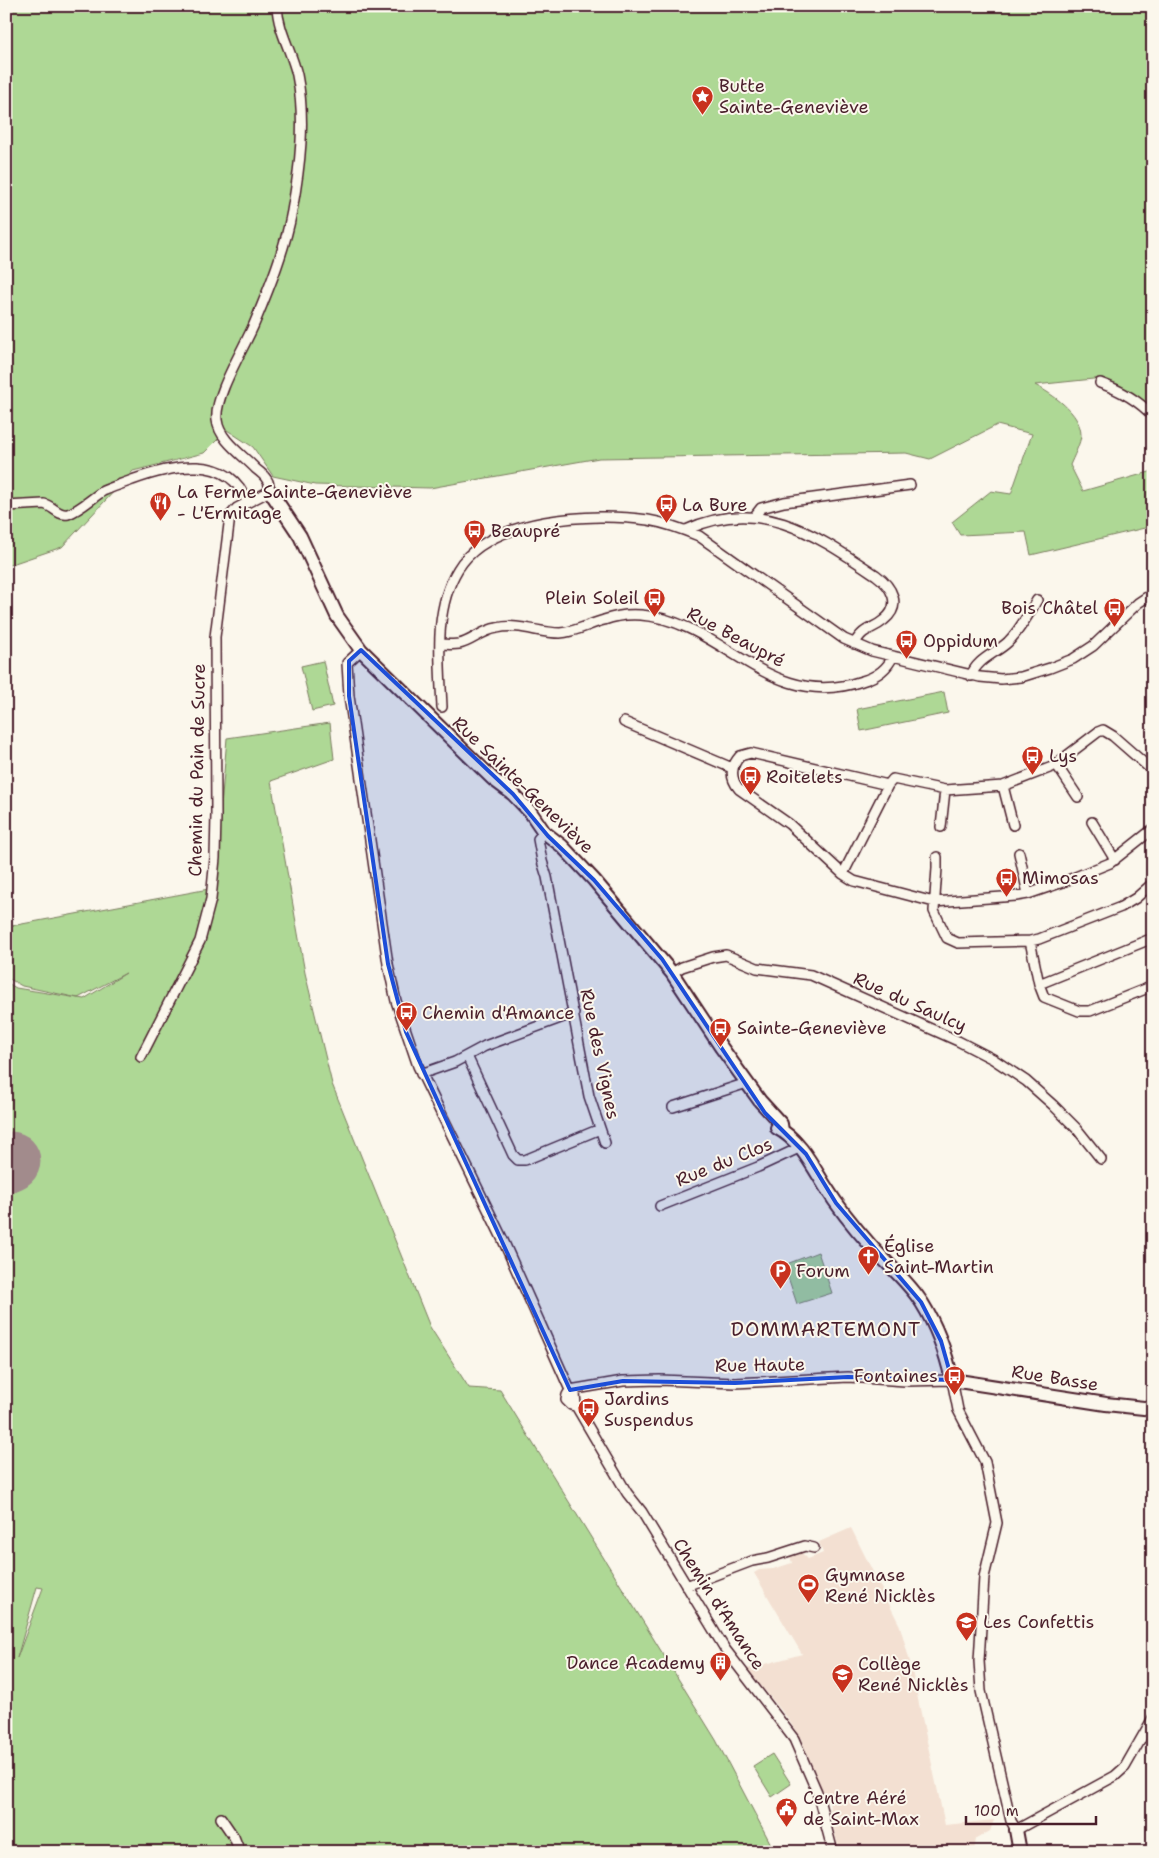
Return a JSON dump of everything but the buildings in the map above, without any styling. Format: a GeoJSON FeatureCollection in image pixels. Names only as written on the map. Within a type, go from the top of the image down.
{"type":"FeatureCollection","features":[{"type":"Feature","properties":{"kind":"street"},"geometry":{"type":"LineString","coordinates":[[270,491],[267,479],[223,434],[217,420],[216,411],[221,394],[255,324],[277,266],[286,239],[296,184],[301,132],[300,101],[294,65],[280,25],[277,6]]}},
{"type":"Feature","properties":{"kind":"street"},"geometry":{"type":"LineString","coordinates":[[1100,382],[1118,390],[1144,407],[1153,416]]}},
{"type":"Feature","properties":{"kind":"street"},"geometry":{"type":"LineString","coordinates":[[6,506],[44,504],[49,505],[58,513],[68,514],[104,491],[148,474],[196,466],[216,471],[234,481],[242,488],[247,502]]}},
{"type":"Feature","properties":{"kind":"street"},"geometry":{"type":"LineString","coordinates":[[754,517],[761,508],[784,502],[910,485]]}},
{"type":"Feature","properties":{"kind":"street","name":"Chemin du Pain de Sucre"},"geometry":{"type":"LineString","coordinates":[[141,1057],[194,953],[205,925],[211,898],[215,858],[216,815],[216,623],[230,516],[247,502],[270,491]]}},
{"type":"Feature","properties":{"kind":"street","name":"Rue Sainte-Geneviève"},"geometry":{"type":"LineString","coordinates":[[270,491],[300,536],[337,616],[361,650],[493,779],[513,794],[547,834],[562,846],[594,880],[672,973],[760,1101],[765,1113],[777,1128],[806,1154],[826,1187],[851,1221],[921,1302],[941,1341],[952,1380]]}},
{"type":"Feature","properties":{"kind":"street"},"geometry":{"type":"LineString","coordinates":[[686,530],[709,521],[742,516],[754,517],[808,532],[861,566],[888,585],[893,600],[890,614],[882,622],[862,632],[854,644]]}},
{"type":"Feature","properties":{"kind":"street"},"geometry":{"type":"LineString","coordinates":[[442,707],[440,644],[442,612],[458,569],[475,550],[504,532],[556,520],[602,517],[647,520],[686,530],[699,536],[833,633],[854,644],[970,676],[1002,679],[1022,677],[1073,659],[1093,646],[1138,603],[1153,593]]}},
{"type":"Feature","properties":{"kind":"street"},"geometry":{"type":"LineString","coordinates":[[970,676],[976,665],[996,652],[1014,636],[1037,600]]}},
{"type":"Feature","properties":{"kind":"street","name":"Rue Beaupré"},"geometry":{"type":"LineString","coordinates":[[440,644],[459,644],[490,629],[506,626],[521,626],[562,633],[580,630],[605,619],[640,615],[662,618],[694,630],[751,666],[777,679],[795,685],[813,687],[854,684],[870,679],[883,671],[893,656]]}},
{"type":"Feature","properties":{"kind":"street","name":"Chemin d'Amance"},"geometry":{"type":"LineString","coordinates":[[361,650],[348,661],[347,666],[353,723],[360,760],[388,964],[406,1032],[421,1074],[502,1238],[570,1390],[566,1400],[571,1405],[576,1406],[627,1493],[642,1512],[725,1649],[794,1739],[817,1792],[833,1852]]}},
{"type":"Feature","properties":{"kind":"street"},"geometry":{"type":"LineString","coordinates":[[624,722],[732,768]]}},
{"type":"Feature","properties":{"kind":"street"},"geometry":{"type":"LineString","coordinates":[[843,874],[890,780],[897,779],[945,790],[1003,786],[1056,764],[1102,730],[1113,736],[1153,771]]}},
{"type":"Feature","properties":{"kind":"street"},"geometry":{"type":"LineString","coordinates":[[888,784],[751,753],[740,756],[732,768],[734,783],[739,789],[789,824],[843,874],[854,881],[934,902],[1028,894],[1115,860],[1153,829]]}},
{"type":"Feature","properties":{"kind":"street"},"geometry":{"type":"LineString","coordinates":[[1056,764],[1078,797]]}},
{"type":"Feature","properties":{"kind":"street"},"geometry":{"type":"LineString","coordinates":[[1003,786],[1012,825]]}},
{"type":"Feature","properties":{"kind":"street"},"geometry":{"type":"LineString","coordinates":[[942,827],[945,790]]}},
{"type":"Feature","properties":{"kind":"street"},"geometry":{"type":"LineString","coordinates":[[1092,822],[1115,860]]}},
{"type":"Feature","properties":{"kind":"street","name":"Rue des Vignes"},"geometry":{"type":"LineString","coordinates":[[547,834],[540,855],[547,877],[589,1096],[605,1144]]}},
{"type":"Feature","properties":{"kind":"street"},"geometry":{"type":"LineString","coordinates":[[1019,853],[1028,894]]}},
{"type":"Feature","properties":{"kind":"street"},"geometry":{"type":"LineString","coordinates":[[937,857],[938,868],[934,911],[947,938],[958,943],[1030,941],[1121,906],[1136,898],[1153,883]]}},
{"type":"Feature","properties":{"kind":"street"},"geometry":{"type":"LineString","coordinates":[[1039,984],[1153,938]]}},
{"type":"Feature","properties":{"kind":"street"},"geometry":{"type":"LineString","coordinates":[[1030,941],[1041,992],[1044,996],[1085,1012],[1153,986]]}},
{"type":"Feature","properties":{"kind":"street","name":"Rue du Saulcy"},"geometry":{"type":"LineString","coordinates":[[672,973],[682,967],[726,955],[757,968],[812,975],[958,1041],[993,1059],[1026,1081],[1054,1105],[1077,1129],[1101,1159]]}},
{"type":"Feature","properties":{"kind":"street"},"geometry":{"type":"LineString","coordinates":[[421,1074],[467,1056],[485,1046],[574,1013]]}},
{"type":"Feature","properties":{"kind":"street"},"geometry":{"type":"LineString","coordinates":[[467,1056],[513,1155],[518,1160],[525,1160],[600,1129]]}},
{"type":"Feature","properties":{"kind":"street"},"geometry":{"type":"LineString","coordinates":[[673,1107],[747,1083]]}},
{"type":"Feature","properties":{"kind":"street","name":"Rue du Clos"},"geometry":{"type":"LineString","coordinates":[[660,1206],[758,1167],[799,1148]]}},
{"type":"Feature","properties":{"kind":"street","name":"Rue Haute"},"geometry":{"type":"LineString","coordinates":[[570,1390],[623,1381],[660,1380],[735,1383],[848,1377],[952,1380]]}},
{"type":"Feature","properties":{"kind":"street"},"geometry":{"type":"LineString","coordinates":[[952,1380],[958,1410],[985,1462],[996,1523],[984,1577],[979,1674],[981,1691],[1020,1852]]}},
{"type":"Feature","properties":{"kind":"street","name":"Rue Basse"},"geometry":{"type":"LineString","coordinates":[[952,1380],[1106,1404],[1153,1409]]}},
{"type":"Feature","properties":{"kind":"street"},"geometry":{"type":"LineString","coordinates":[[686,1586],[752,1561],[805,1546],[814,1548]]}},
{"type":"Feature","properties":{"kind":"street"},"geometry":{"type":"LineString","coordinates":[[1016,1830],[1115,1776],[1125,1767],[1153,1718]]}},
{"type":"Feature","properties":{"kind":"street"},"geometry":{"type":"LineString","coordinates":[[221,1818],[234,1837],[240,1852]]}},
{"type":"Feature","properties":{"kind":"highlighted area"},"geometry":{"type":"Polygon","coordinates":[[[361,650],[513,794],[548,836],[594,880],[662,959],[765,1113],[806,1154],[836,1203],[921,1302],[941,1341],[952,1380],[848,1377],[735,1383],[623,1381],[570,1390],[406,1032],[388,964],[349,696],[349,661],[361,650]]]}},
{"type":"Feature","properties":{"kind":"shaded area","name":"Collège René Nicklès"},"geometry":{"type":"Polygon","coordinates":[[[851,1528],[900,1626],[910,1662],[945,1825],[994,1820],[990,1831],[976,1839],[974,1852],[840,1852],[830,1817],[829,1793],[824,1794],[801,1739],[786,1716],[747,1669],[802,1654],[754,1573],[759,1570],[773,1569],[792,1563],[790,1556],[801,1552],[808,1559],[823,1553],[819,1542],[851,1528]]]}},
{"type":"Feature","properties":{"kind":"green space"},"geometry":{"type":"Polygon","coordinates":[[[6,6],[1153,6],[1153,406],[1103,378],[1035,385],[1064,405],[1071,412],[1080,427],[1081,438],[1070,465],[1083,491],[1153,471],[1153,526],[1031,555],[1026,532],[960,535],[952,522],[991,491],[1011,494],[1032,434],[997,425],[930,459],[906,453],[599,458],[430,488],[315,485],[273,476],[253,447],[227,430],[204,453],[133,471],[62,547],[6,566],[6,6]]]}},
{"type":"Feature","properties":{"kind":"green space"},"geometry":{"type":"Polygon","coordinates":[[[323,661],[333,706],[312,711],[301,666],[323,661]]]}},
{"type":"Feature","properties":{"kind":"green space"},"geometry":{"type":"Polygon","coordinates":[[[944,692],[948,713],[861,731],[857,709],[944,692]]]}},
{"type":"Feature","properties":{"kind":"green space"},"geometry":{"type":"Polygon","coordinates":[[[330,723],[334,759],[271,781],[305,973],[332,1084],[430,1327],[469,1388],[500,1390],[716,1740],[775,1852],[6,1852],[6,982],[16,988],[84,999],[126,973],[78,998],[22,986],[6,977],[6,927],[214,888],[227,738],[330,723]],[[37,1587],[17,1658],[43,1588],[37,1587]]]}},
{"type":"Feature","properties":{"kind":"green space"},"geometry":{"type":"Polygon","coordinates":[[[818,1252],[832,1293],[797,1304],[784,1265],[818,1252]]]}},
{"type":"Feature","properties":{"kind":"green space"},"geometry":{"type":"Polygon","coordinates":[[[772,1754],[791,1784],[772,1797],[753,1766],[772,1754]]]}},
{"type":"Feature","properties":{"kind":"runway"},"geometry":{"type":"LineString","coordinates":[[6,1163],[11,1161]]}},
{"type":"Feature","properties":{"kind":"place","name":"Butte Sainte-Geneviève"},"geometry":{"type":"Point","coordinates":[703,115]}},
{"type":"Feature","properties":{"kind":"place","name":"La Ferme Sainte-Geneviève - L'Ermitage"},"geometry":{"type":"Point","coordinates":[161,521]}},
{"type":"Feature","properties":{"kind":"place","name":"La Bure"},"geometry":{"type":"Point","coordinates":[666,524]}},
{"type":"Feature","properties":{"kind":"place","name":"Beaupré"},"geometry":{"type":"Point","coordinates":[475,550]}},
{"type":"Feature","properties":{"kind":"place","name":"Plein Soleil"},"geometry":{"type":"Point","coordinates":[655,617]}},
{"type":"Feature","properties":{"kind":"place","name":"Bois Châtel"},"geometry":{"type":"Point","coordinates":[1114,627]}},
{"type":"Feature","properties":{"kind":"place","name":"Oppidum"},"geometry":{"type":"Point","coordinates":[907,660]}},
{"type":"Feature","properties":{"kind":"place","name":"Lys"},"geometry":{"type":"Point","coordinates":[1033,775]}},
{"type":"Feature","properties":{"kind":"place","name":"Roitelets"},"geometry":{"type":"Point","coordinates":[750,796]}},
{"type":"Feature","properties":{"kind":"place","name":"Mimosas"},"geometry":{"type":"Point","coordinates":[1006,897]}},
{"type":"Feature","properties":{"kind":"place","name":"Chemin d'Amance"},"geometry":{"type":"Point","coordinates":[406,1032]}},
{"type":"Feature","properties":{"kind":"place","name":"Sainte-Geneviève"},"geometry":{"type":"Point","coordinates":[721,1047]}},
{"type":"Feature","properties":{"kind":"place","name":"Église Saint-Martin"},"geometry":{"type":"Point","coordinates":[868,1275]}},
{"type":"Feature","properties":{"kind":"place","name":"Forum"},"geometry":{"type":"Point","coordinates":[780,1290]}},
{"type":"Feature","properties":{"kind":"place","name":"Fontaines"},"geometry":{"type":"Point","coordinates":[954,1395]}},
{"type":"Feature","properties":{"kind":"place","name":"Jardins Suspendus"},"geometry":{"type":"Point","coordinates":[588,1428]}},
{"type":"Feature","properties":{"kind":"place","name":"Gymnase René Nicklès"},"geometry":{"type":"Point","coordinates":[809,1604]}},
{"type":"Feature","properties":{"kind":"place","name":"Les Confettis"},"geometry":{"type":"Point","coordinates":[967,1641]}},
{"type":"Feature","properties":{"kind":"place","name":"Dance Academy"},"geometry":{"type":"Point","coordinates":[721,1682]}},
{"type":"Feature","properties":{"kind":"place","name":"Collège René Nicklès"},"geometry":{"type":"Point","coordinates":[842,1693]}},
{"type":"Feature","properties":{"kind":"place","name":"Centre Aéré de Saint-Max"},"geometry":{"type":"Point","coordinates":[787,1827]}},
{"type":"Feature","properties":{"kind":"district","name":"DOMMARTEMONT"},"geometry":{"type":"Point","coordinates":[826,1329]}}]}
